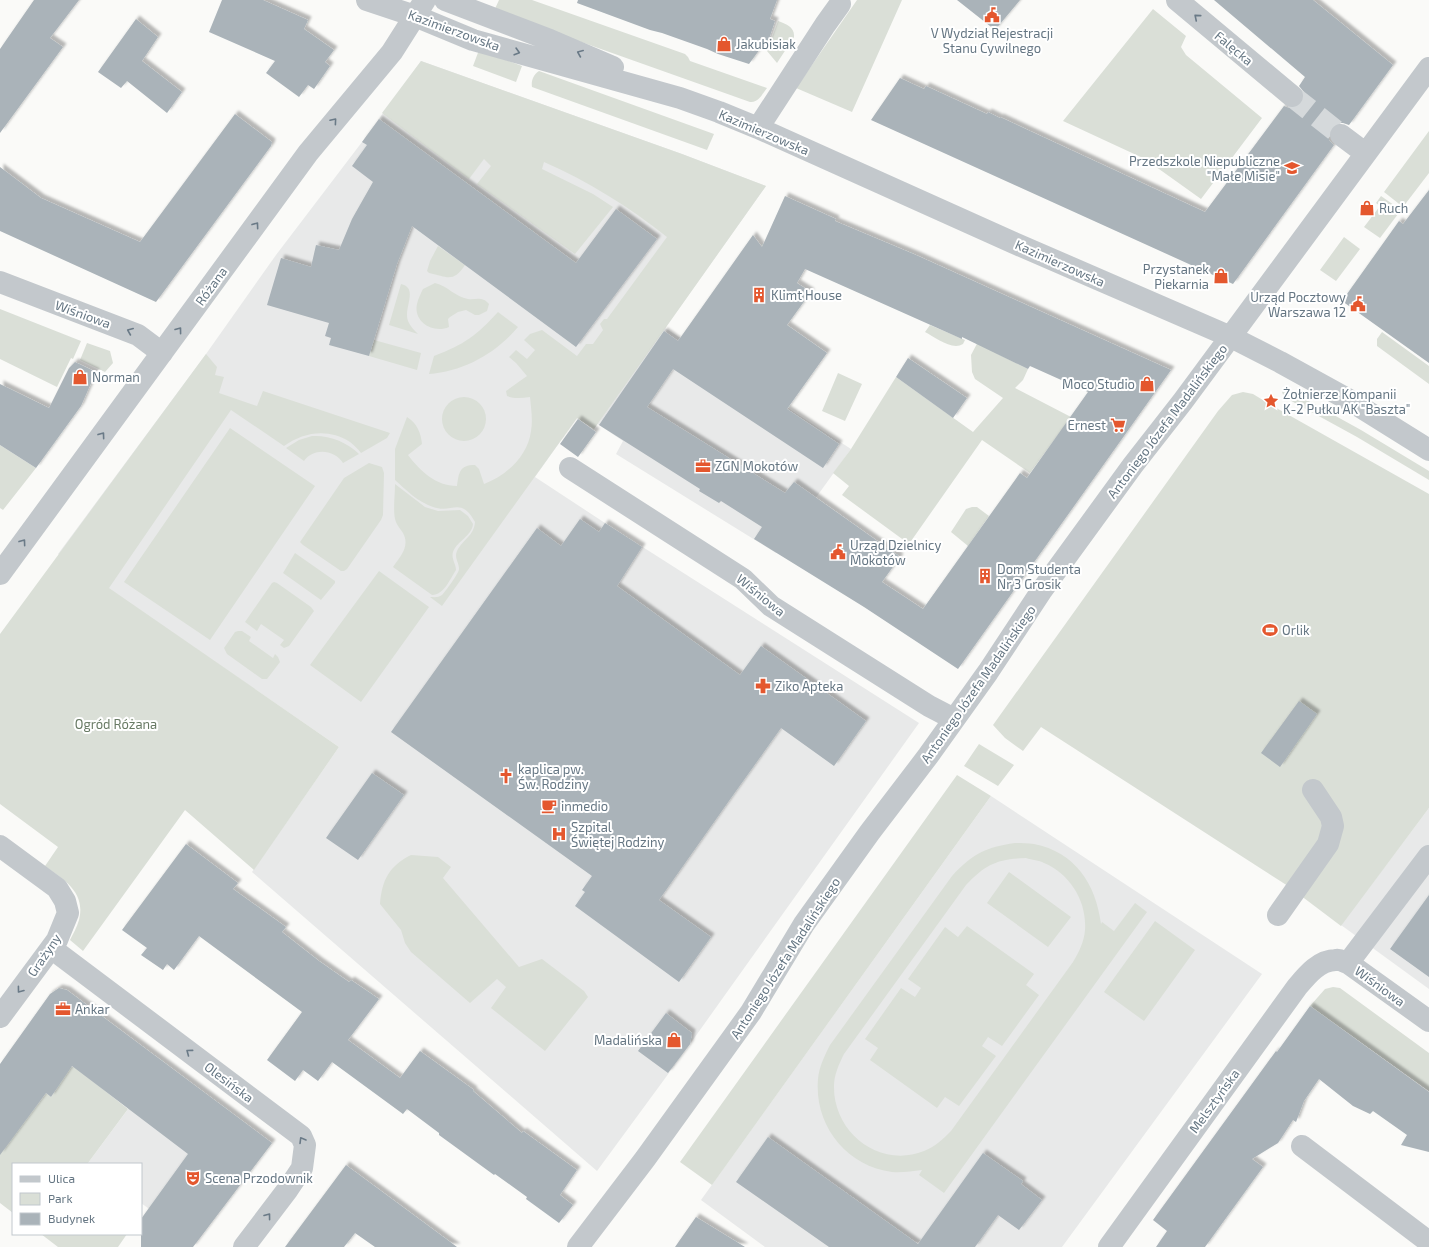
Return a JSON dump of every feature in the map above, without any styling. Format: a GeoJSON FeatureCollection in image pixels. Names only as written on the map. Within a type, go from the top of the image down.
{"type":"FeatureCollection","features":[{"type":"Feature","properties":{"kind":"street","name":"Kazimierzowska"},"geometry":{"type":"LineString","coordinates":[[367,0],[420,8],[473,40],[680,98],[758,128],[1014,243],[1231,337],[1280,362],[1342,397],[1429,450]]}},
{"type":"Feature","properties":{"kind":"street","name":"Kazimierzowska"},"geometry":{"type":"LineString","coordinates":[[444,0],[550,40],[680,98]]}},
{"type":"Feature","properties":{"kind":"street","name":"Falęcka"},"geometry":{"type":"LineString","coordinates":[[1177,0],[1292,96]]}},
{"type":"Feature","properties":{"kind":"street"},"geometry":{"type":"LineString","coordinates":[[758,128],[840,4]]}},
{"type":"Feature","properties":{"kind":"street","name":"Różana"},"geometry":{"type":"LineString","coordinates":[[0,574],[308,153],[392,52],[420,8]]}},
{"type":"Feature","properties":{"kind":"street","name":"Antoniego Józefa Madalińskiego"},"geometry":{"type":"LineString","coordinates":[[578,1247],[645,1159],[751,1012],[804,924],[988,672],[1042,590],[1133,465],[1231,337],[1429,68]]}},
{"type":"Feature","properties":{"kind":"street"},"geometry":{"type":"LineString","coordinates":[[1341,135],[1365,153]]}},
{"type":"Feature","properties":{"kind":"street","name":"Wiśniowa"},"geometry":{"type":"LineString","coordinates":[[0,282],[132,332],[162,353]]}},
{"type":"Feature","properties":{"kind":"street","name":"Wiśniowa"},"geometry":{"type":"LineString","coordinates":[[570,468],[743,579],[771,606],[929,706],[954,719]]}},
{"type":"Feature","properties":{"kind":"street"},"geometry":{"type":"LineString","coordinates":[[1278,915],[1328,844],[1333,826],[1331,817],[1313,790]]}},
{"type":"Feature","properties":{"kind":"street","name":"Grażyny"},"geometry":{"type":"LineString","coordinates":[[0,846],[57,888],[62,894],[68,913],[57,940],[52,948],[0,1017]]}},
{"type":"Feature","properties":{"kind":"street"},"geometry":{"type":"LineString","coordinates":[[1348,963],[1429,856]]}},
{"type":"Feature","properties":{"kind":"street","name":"Olesińska"},"geometry":{"type":"LineString","coordinates":[[52,948],[301,1136],[305,1144],[302,1168],[244,1247]]}},
{"type":"Feature","properties":{"kind":"street","name":"Wiśniowa"},"geometry":{"type":"LineString","coordinates":[[1327,961],[1337,959],[1348,963],[1429,1022]]}},
{"type":"Feature","properties":{"kind":"street","name":"Melsztyńska"},"geometry":{"type":"LineString","coordinates":[[1108,1247],[1297,987],[1310,972],[1327,961]]}},
{"type":"Feature","properties":{"kind":"street"},"geometry":{"type":"LineString","coordinates":[[1302,1146],[1429,1242]]}},
{"type":"Feature","properties":{"kind":"shaded area"},"geometry":{"type":"Polygon","coordinates":[[[421,61],[682,154],[766,186],[665,328],[851,449],[776,553],[616,454],[623,441],[597,424],[594,429],[577,418],[535,477],[919,723],[680,1058],[597,1171],[252,872],[339,747],[58,554],[206,354],[276,255],[362,142],[421,61]]]}},
{"type":"Feature","properties":{"kind":"shaded area"},"geometry":{"type":"Polygon","coordinates":[[[991,796],[1262,974],[1062,1247],[765,1247],[701,1200],[991,796]]]}},
{"type":"Feature","properties":{"kind":"shaded area"},"geometry":{"type":"Polygon","coordinates":[[[1429,808],[1429,989],[1341,925],[1429,808]]]}},
{"type":"Feature","properties":{"kind":"shaded area"},"geometry":{"type":"Polygon","coordinates":[[[163,1062],[272,1143],[196,1243],[142,1204],[142,1163],[88,1163],[163,1062]]]}},
{"type":"Feature","properties":{"kind":"green space"},"geometry":{"type":"Polygon","coordinates":[[[499,0],[532,0],[685,54],[690,61],[767,88],[758,100],[750,102],[494,11],[499,0]]]}},
{"type":"Feature","properties":{"kind":"green space"},"geometry":{"type":"Polygon","coordinates":[[[857,0],[902,0],[852,112],[796,88],[857,0]]]}},
{"type":"Feature","properties":{"kind":"green space"},"geometry":{"type":"Polygon","coordinates":[[[1153,9],[1186,36],[1181,47],[1186,55],[1262,118],[1201,199],[1145,159],[1063,121],[1153,9]]]}},
{"type":"Feature","properties":{"kind":"green space"},"geometry":{"type":"Polygon","coordinates":[[[778,21],[791,28],[794,37],[777,63],[767,51],[778,21]]]}},
{"type":"Feature","properties":{"kind":"green space"},"geometry":{"type":"Polygon","coordinates":[[[479,50],[522,66],[516,82],[473,66],[479,50]]]}},
{"type":"Feature","properties":{"kind":"green space"},"geometry":{"type":"Polygon","coordinates":[[[421,61],[682,154],[766,186],[594,429],[577,418],[442,606],[430,597],[438,597],[442,595],[457,574],[459,567],[456,556],[457,551],[473,531],[475,522],[470,514],[461,508],[456,507],[440,509],[422,502],[395,480],[395,449],[407,417],[418,429],[422,444],[408,455],[423,472],[435,480],[457,486],[459,474],[463,468],[470,465],[475,465],[479,469],[484,484],[500,476],[521,457],[529,440],[532,427],[530,397],[515,398],[507,396],[506,391],[527,376],[509,357],[516,350],[527,359],[535,350],[524,340],[530,334],[542,330],[577,356],[586,344],[593,344],[603,330],[600,324],[604,319],[607,319],[667,237],[608,195],[544,162],[542,169],[593,194],[613,207],[575,254],[477,184],[491,166],[484,159],[469,179],[382,113],[421,61]]]}},
{"type":"Feature","properties":{"kind":"green space"},"geometry":{"type":"Polygon","coordinates":[[[539,71],[714,134],[707,150],[532,87],[533,78],[539,71]]]}},
{"type":"Feature","properties":{"kind":"green space"},"geometry":{"type":"Polygon","coordinates":[[[1429,131],[1429,173],[1403,207],[1384,192],[1429,131]]]}},
{"type":"Feature","properties":{"kind":"green space"},"geometry":{"type":"Polygon","coordinates":[[[1381,196],[1401,210],[1380,238],[1364,227],[1380,206],[1376,203],[1381,196]]]}},
{"type":"Feature","properties":{"kind":"green space"},"geometry":{"type":"Polygon","coordinates":[[[1344,237],[1360,249],[1336,281],[1320,270],[1344,237]]]}},
{"type":"Feature","properties":{"kind":"green space"},"geometry":{"type":"Polygon","coordinates":[[[438,246],[465,265],[461,271],[453,276],[446,277],[429,273],[427,271],[430,261],[438,246]]]}},
{"type":"Feature","properties":{"kind":"green space"},"geometry":{"type":"Polygon","coordinates":[[[435,283],[444,286],[463,298],[484,300],[489,304],[487,311],[479,315],[475,315],[466,310],[458,312],[448,319],[449,327],[443,329],[431,328],[421,321],[418,316],[417,304],[423,289],[435,283]]]}},
{"type":"Feature","properties":{"kind":"green space"},"geometry":{"type":"Polygon","coordinates":[[[401,284],[406,286],[409,290],[410,294],[407,310],[408,321],[418,334],[389,325],[401,284]]]}},
{"type":"Feature","properties":{"kind":"green space"},"geometry":{"type":"Polygon","coordinates":[[[0,309],[81,341],[73,359],[71,358],[57,387],[0,359],[0,309]]]}},
{"type":"Feature","properties":{"kind":"green space"},"geometry":{"type":"Polygon","coordinates":[[[498,312],[518,327],[509,337],[478,360],[454,369],[429,374],[434,356],[462,343],[483,327],[498,312]]]}},
{"type":"Feature","properties":{"kind":"green space"},"geometry":{"type":"Polygon","coordinates":[[[930,325],[965,340],[963,344],[959,346],[949,345],[925,332],[930,325]]]}},
{"type":"Feature","properties":{"kind":"green space"},"geometry":{"type":"Polygon","coordinates":[[[1382,332],[1429,366],[1429,384],[1377,346],[1377,339],[1382,332]]]}},
{"type":"Feature","properties":{"kind":"green space"},"geometry":{"type":"Polygon","coordinates":[[[980,338],[998,354],[1028,369],[1023,380],[1015,388],[1071,417],[1030,473],[982,440],[909,544],[842,495],[849,486],[833,473],[851,449],[896,377],[973,432],[1003,398],[975,379],[972,372],[971,355],[980,338]]]}},
{"type":"Feature","properties":{"kind":"green space"},"geometry":{"type":"Polygon","coordinates":[[[374,340],[421,353],[417,370],[369,356],[374,340]]]}},
{"type":"Feature","properties":{"kind":"green space"},"geometry":{"type":"Polygon","coordinates":[[[87,343],[110,351],[113,363],[105,372],[80,360],[87,343]]]}},
{"type":"Feature","properties":{"kind":"green space","name":"Ogród Różana"},"geometry":{"type":"Polygon","coordinates":[[[206,354],[217,367],[215,375],[224,377],[219,393],[257,406],[263,391],[390,433],[387,438],[361,453],[350,442],[325,433],[308,435],[292,441],[284,446],[231,410],[109,588],[339,747],[254,870],[185,810],[83,951],[70,940],[79,920],[80,910],[76,894],[66,882],[45,866],[58,847],[0,804],[0,634],[206,354]]]}},
{"type":"Feature","properties":{"kind":"green space"},"geometry":{"type":"Polygon","coordinates":[[[838,373],[862,384],[845,421],[822,411],[838,373]]]}},
{"type":"Feature","properties":{"kind":"green space"},"geometry":{"type":"Polygon","coordinates":[[[1285,388],[1361,430],[1429,471],[1429,480],[1357,437],[1284,397],[1282,392],[1285,388]]]}},
{"type":"Feature","properties":{"kind":"green space","name":"Orlik"},"geometry":{"type":"Polygon","coordinates":[[[1243,392],[1253,394],[1429,494],[1429,808],[1341,926],[1288,886],[1041,727],[1023,751],[1005,738],[993,725],[1218,411],[1232,395],[1243,392]]]}},
{"type":"Feature","properties":{"kind":"green space"},"geometry":{"type":"Polygon","coordinates":[[[460,397],[468,397],[480,403],[486,415],[486,423],[480,435],[468,441],[460,441],[448,435],[442,423],[442,415],[448,403],[460,397]]]}},
{"type":"Feature","properties":{"kind":"green space"},"geometry":{"type":"Polygon","coordinates":[[[230,428],[315,486],[210,640],[124,582],[230,428]]]}},
{"type":"Feature","properties":{"kind":"green space"},"geometry":{"type":"Polygon","coordinates":[[[312,436],[337,440],[349,446],[359,454],[343,463],[335,455],[319,452],[308,457],[304,461],[286,448],[299,440],[312,436]]]}},
{"type":"Feature","properties":{"kind":"green space"},"geometry":{"type":"Polygon","coordinates":[[[0,445],[36,468],[3,510],[0,508],[0,445]]]}},
{"type":"Feature","properties":{"kind":"green space"},"geometry":{"type":"Polygon","coordinates":[[[369,463],[382,467],[384,473],[383,515],[347,569],[341,571],[300,542],[344,478],[369,463]]]}},
{"type":"Feature","properties":{"kind":"green space"},"geometry":{"type":"Polygon","coordinates":[[[395,484],[425,507],[438,511],[460,510],[468,516],[473,524],[470,532],[453,552],[456,570],[446,586],[436,594],[432,595],[393,567],[404,551],[406,542],[395,519],[395,484]]]}},
{"type":"Feature","properties":{"kind":"green space"},"geometry":{"type":"Polygon","coordinates":[[[977,507],[989,516],[968,546],[951,532],[966,509],[977,507]]]}},
{"type":"Feature","properties":{"kind":"green space"},"geometry":{"type":"Polygon","coordinates":[[[295,553],[335,581],[321,600],[283,573],[295,553]]]}},
{"type":"Feature","properties":{"kind":"green space"},"geometry":{"type":"Polygon","coordinates":[[[379,571],[429,607],[361,702],[310,665],[379,571]]]}},
{"type":"Feature","properties":{"kind":"green space"},"geometry":{"type":"Polygon","coordinates":[[[274,582],[311,607],[314,611],[289,646],[284,648],[280,645],[284,640],[261,624],[257,631],[245,622],[274,582]]]}},
{"type":"Feature","properties":{"kind":"green space"},"geometry":{"type":"Polygon","coordinates":[[[242,631],[251,637],[249,641],[273,658],[275,654],[278,657],[280,662],[267,679],[262,679],[227,654],[224,648],[235,632],[242,631]]]}},
{"type":"Feature","properties":{"kind":"green space"},"geometry":{"type":"Polygon","coordinates":[[[979,744],[1014,765],[998,786],[964,766],[979,744]]]}},
{"type":"Feature","properties":{"kind":"green space"},"geometry":{"type":"Polygon","coordinates":[[[957,775],[991,796],[712,1185],[680,1162],[957,775]]]}},
{"type":"Feature","properties":{"kind":"green space"},"geometry":{"type":"Polygon","coordinates":[[[1015,843],[1034,844],[1061,854],[1072,862],[1088,883],[1094,896],[1101,924],[1102,922],[1114,931],[1135,903],[1147,912],[944,1193],[919,1175],[922,1170],[892,1172],[875,1168],[860,1161],[847,1152],[836,1140],[821,1112],[818,1096],[818,1079],[822,1061],[830,1045],[952,876],[959,868],[973,857],[988,849],[1015,843]],[[1026,858],[1000,861],[986,867],[966,885],[844,1054],[835,1078],[834,1086],[836,1103],[841,1118],[850,1132],[875,1150],[891,1155],[907,1155],[924,1151],[932,1147],[948,1134],[1073,962],[1082,943],[1085,930],[1085,919],[1080,899],[1069,881],[1062,874],[1042,862],[1026,858]]]}},
{"type":"Feature","properties":{"kind":"green space"},"geometry":{"type":"Polygon","coordinates":[[[411,855],[438,857],[451,867],[443,878],[519,967],[542,959],[584,991],[588,997],[545,1051],[491,1008],[506,987],[497,979],[470,1003],[411,952],[405,943],[401,930],[380,904],[381,895],[388,875],[397,864],[411,855]]]}},
{"type":"Feature","properties":{"kind":"green space"},"geometry":{"type":"Polygon","coordinates":[[[1009,872],[1071,917],[1048,947],[987,903],[1009,872]]]}},
{"type":"Feature","properties":{"kind":"green space"},"geometry":{"type":"Polygon","coordinates":[[[1155,921],[1195,950],[1144,1021],[1104,992],[1155,921]]]}},
{"type":"Feature","properties":{"kind":"green space"},"geometry":{"type":"Polygon","coordinates":[[[967,926],[1034,974],[1026,985],[1039,995],[1002,1046],[988,1037],[982,1046],[996,1056],[959,1106],[945,1097],[937,1108],[870,1060],[878,1048],[865,1039],[901,988],[915,997],[921,988],[908,979],[945,927],[958,937],[967,926]]]}},
{"type":"Feature","properties":{"kind":"green space"},"geometry":{"type":"Polygon","coordinates":[[[1333,987],[1340,988],[1429,1053],[1429,1091],[1310,1006],[1325,989],[1333,987]]]}},
{"type":"Feature","properties":{"kind":"green space"},"geometry":{"type":"Polygon","coordinates":[[[78,1066],[81,1072],[128,1109],[88,1163],[12,1163],[12,1212],[0,1203],[0,1154],[46,1093],[51,1097],[70,1067],[78,1066]]]}},
{"type":"Feature","properties":{"kind":"green space"},"geometry":{"type":"Polygon","coordinates":[[[42,1235],[126,1235],[118,1247],[58,1247],[42,1235]]]}},
{"type":"Feature","properties":{"kind":"building"},"geometry":{"type":"Polygon","coordinates":[[[34,0],[79,0],[50,38],[63,47],[0,133],[0,49],[34,0]]]}},
{"type":"Feature","properties":{"kind":"building"},"geometry":{"type":"Polygon","coordinates":[[[222,0],[263,0],[308,20],[304,29],[334,50],[325,62],[330,66],[314,89],[308,85],[299,97],[266,73],[275,61],[209,32],[222,0]]]}},
{"type":"Feature","properties":{"kind":"building"},"geometry":{"type":"Polygon","coordinates":[[[578,0],[777,0],[770,19],[775,21],[765,51],[760,49],[749,64],[577,3],[578,0]]]}},
{"type":"Feature","properties":{"kind":"building","name":"V Wydział Rejestracji Stanu Cywilnego"},"geometry":{"type":"Polygon","coordinates":[[[957,0],[1020,0],[995,30],[957,0]]]}},
{"type":"Feature","properties":{"kind":"building"},"geometry":{"type":"Polygon","coordinates":[[[1214,0],[1313,0],[1393,65],[1349,125],[1336,123],[1331,128],[1329,140],[1334,145],[1233,284],[871,120],[900,78],[924,89],[926,86],[987,114],[988,112],[1000,117],[1205,212],[1284,106],[1296,108],[1302,104],[1304,92],[1299,86],[1305,77],[1214,0]]]}},
{"type":"Feature","properties":{"kind":"building"},"geometry":{"type":"Polygon","coordinates":[[[136,19],[158,37],[142,61],[182,92],[167,113],[127,81],[121,88],[98,72],[136,19]]]}},
{"type":"Feature","properties":{"kind":"building"},"geometry":{"type":"Polygon","coordinates":[[[235,114],[272,142],[271,146],[156,302],[0,231],[0,167],[41,198],[140,242],[235,114]]]}},
{"type":"Feature","properties":{"kind":"building"},"geometry":{"type":"Polygon","coordinates":[[[379,119],[576,263],[616,209],[657,239],[576,347],[412,226],[397,264],[369,356],[329,345],[331,338],[325,336],[329,323],[267,305],[281,258],[311,267],[316,245],[339,250],[352,219],[373,182],[352,166],[367,145],[362,142],[379,119]]]}},
{"type":"Feature","properties":{"kind":"building"},"geometry":{"type":"Polygon","coordinates":[[[1429,190],[1429,363],[1342,301],[1399,221],[1403,224],[1429,190]]]}},
{"type":"Feature","properties":{"kind":"building"},"geometry":{"type":"Polygon","coordinates":[[[785,196],[836,219],[835,221],[916,255],[1171,370],[958,669],[864,607],[754,539],[762,527],[721,501],[719,503],[699,491],[700,489],[599,425],[664,331],[678,341],[753,235],[762,247],[785,196]],[[805,269],[797,283],[811,292],[787,325],[827,353],[787,409],[839,444],[823,468],[673,369],[647,407],[785,493],[794,482],[900,557],[882,582],[923,609],[1020,473],[1027,478],[1088,392],[1030,366],[1028,369],[962,337],[962,339],[805,269]]]}},
{"type":"Feature","properties":{"kind":"building"},"geometry":{"type":"Polygon","coordinates":[[[908,358],[967,398],[953,418],[896,377],[908,358]]]}},
{"type":"Feature","properties":{"kind":"building"},"geometry":{"type":"Polygon","coordinates":[[[75,362],[96,372],[81,406],[36,468],[0,445],[0,384],[49,408],[69,368],[75,362]]]}},
{"type":"Feature","properties":{"kind":"building"},"geometry":{"type":"Polygon","coordinates":[[[578,419],[596,432],[578,457],[560,444],[578,419]]]}},
{"type":"Feature","properties":{"kind":"building"},"geometry":{"type":"Polygon","coordinates":[[[580,519],[599,532],[605,523],[642,547],[617,586],[740,675],[761,646],[866,721],[834,766],[781,728],[659,900],[711,937],[679,982],[575,906],[585,892],[582,890],[592,876],[391,732],[537,528],[561,546],[580,519]]]}},
{"type":"Feature","properties":{"kind":"building"},"geometry":{"type":"Polygon","coordinates":[[[1299,701],[1317,714],[1280,767],[1261,753],[1299,701]]]}},
{"type":"Feature","properties":{"kind":"building"},"geometry":{"type":"Polygon","coordinates":[[[372,773],[404,795],[358,860],[326,838],[372,773]]]}},
{"type":"Feature","properties":{"kind":"building"},"geometry":{"type":"Polygon","coordinates":[[[186,844],[238,883],[233,889],[286,927],[282,932],[349,982],[351,980],[379,999],[348,1040],[400,1078],[420,1051],[474,1090],[473,1091],[522,1133],[523,1131],[577,1170],[560,1195],[573,1205],[559,1223],[526,1199],[527,1197],[439,1135],[439,1133],[407,1109],[403,1114],[332,1062],[318,1081],[303,1070],[295,1081],[267,1060],[302,1012],[199,936],[174,970],[167,964],[163,970],[141,955],[147,948],[122,930],[186,844]]]}},
{"type":"Feature","properties":{"kind":"building"},"geometry":{"type":"Polygon","coordinates":[[[1429,895],[1429,977],[1390,949],[1429,895]]]}},
{"type":"Feature","properties":{"kind":"building"},"geometry":{"type":"Polygon","coordinates":[[[59,988],[67,990],[272,1143],[193,1247],[141,1247],[142,1218],[188,1154],[72,1066],[51,1097],[46,1093],[0,1155],[0,1064],[50,994],[59,988]]]}},
{"type":"Feature","properties":{"kind":"building"},"geometry":{"type":"Polygon","coordinates":[[[1310,1006],[1429,1092],[1429,1152],[1401,1145],[1407,1135],[1373,1111],[1370,1114],[1353,1106],[1319,1079],[1304,1101],[1296,1122],[1293,1120],[1278,1143],[1252,1159],[1263,1167],[1205,1247],[1156,1247],[1167,1231],[1153,1220],[1310,1006]]]}},
{"type":"Feature","properties":{"kind":"building"},"geometry":{"type":"Polygon","coordinates":[[[666,1013],[692,1033],[690,1044],[668,1073],[638,1051],[666,1013]]]}},
{"type":"Feature","properties":{"kind":"building"},"geometry":{"type":"Polygon","coordinates":[[[768,1137],[918,1244],[983,1153],[1023,1181],[1021,1184],[1042,1200],[1019,1230],[998,1215],[975,1247],[829,1247],[736,1182],[768,1137]]]}},
{"type":"Feature","properties":{"kind":"building"},"geometry":{"type":"Polygon","coordinates":[[[346,1165],[457,1247],[375,1247],[355,1233],[344,1247],[285,1247],[346,1165]]]}},
{"type":"Feature","properties":{"kind":"building"},"geometry":{"type":"Polygon","coordinates":[[[696,1217],[745,1247],[675,1247],[696,1217]]]}},
{"type":"Feature","properties":{"kind":"tunnel"},"geometry":{"type":"LineString","coordinates":[[1292,96],[1341,135]]}},
{"type":"Feature","properties":{"kind":"place","name":"V Wydział Rejestracji Stanu Cywilnego"},"geometry":{"type":"Point","coordinates":[992,15]}},
{"type":"Feature","properties":{"kind":"place","name":"Jakubisiak"},"geometry":{"type":"Point","coordinates":[724,44]}},
{"type":"Feature","properties":{"kind":"place","name":"Przedszkole Niepubliczne \"Małe Misie\""},"geometry":{"type":"Point","coordinates":[1292,168]}},
{"type":"Feature","properties":{"kind":"place","name":"Ruch"},"geometry":{"type":"Point","coordinates":[1367,208]}},
{"type":"Feature","properties":{"kind":"place","name":"Przystanek Piekarnia"},"geometry":{"type":"Point","coordinates":[1221,276]}},
{"type":"Feature","properties":{"kind":"place","name":"Klimt House"},"geometry":{"type":"Point","coordinates":[759,295]}},
{"type":"Feature","properties":{"kind":"place","name":"Urząd Pocztowy Warszawa 12"},"geometry":{"type":"Point","coordinates":[1358,304]}},
{"type":"Feature","properties":{"kind":"place","name":"Norman"},"geometry":{"type":"Point","coordinates":[80,377]}},
{"type":"Feature","properties":{"kind":"place","name":"Moco Studio"},"geometry":{"type":"Point","coordinates":[1147,384]}},
{"type":"Feature","properties":{"kind":"place","name":"Żołnierze Kompanii K-2 Pułku AK \"Baszta\""},"geometry":{"type":"Point","coordinates":[1271,401]}},
{"type":"Feature","properties":{"kind":"place","name":"Ernest"},"geometry":{"type":"Point","coordinates":[1118,425]}},
{"type":"Feature","properties":{"kind":"place","name":"ZGN Mokotów"},"geometry":{"type":"Point","coordinates":[703,466]}},
{"type":"Feature","properties":{"kind":"place","name":"Urząd Dzielnicy Mokotów"},"geometry":{"type":"Point","coordinates":[838,552]}},
{"type":"Feature","properties":{"kind":"place","name":"Dom Studenta Nr 3 Grosik"},"geometry":{"type":"Point","coordinates":[985,576]}},
{"type":"Feature","properties":{"kind":"place","name":"Orlik"},"geometry":{"type":"Point","coordinates":[1270,630]}},
{"type":"Feature","properties":{"kind":"place","name":"Ziko Apteka"},"geometry":{"type":"Point","coordinates":[763,686]}},
{"type":"Feature","properties":{"kind":"place","name":"kaplica pw. Św. Rodziny"},"geometry":{"type":"Point","coordinates":[506,776]}},
{"type":"Feature","properties":{"kind":"place","name":"inmedio"},"geometry":{"type":"Point","coordinates":[549,806]}},
{"type":"Feature","properties":{"kind":"place","name":"Szpital Świętej Rodziny"},"geometry":{"type":"Point","coordinates":[559,834]}},
{"type":"Feature","properties":{"kind":"place","name":"Ankar"},"geometry":{"type":"Point","coordinates":[63,1009]}},
{"type":"Feature","properties":{"kind":"place","name":"Madalińska"},"geometry":{"type":"Point","coordinates":[674,1040]}},
{"type":"Feature","properties":{"kind":"place","name":"Scena Przodownik"},"geometry":{"type":"Point","coordinates":[193,1178]}}]}
